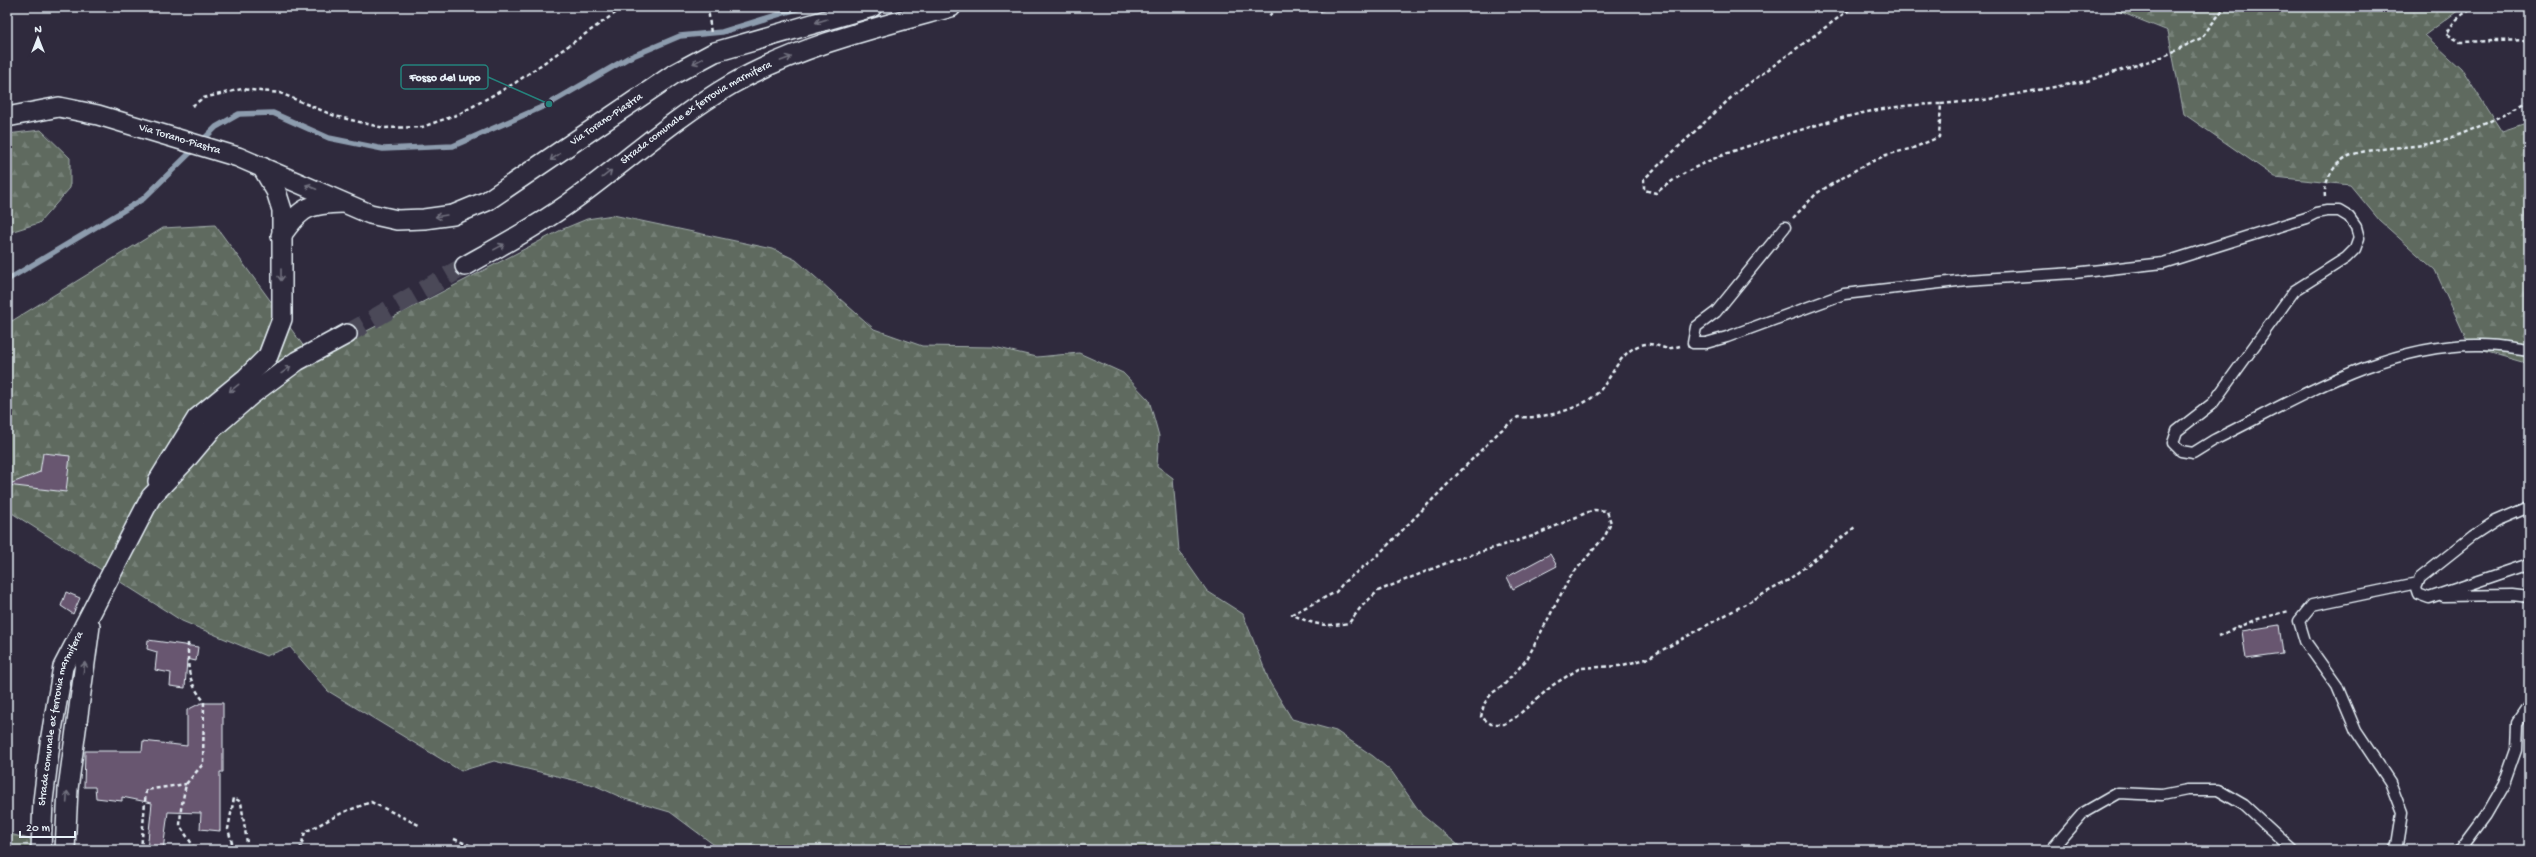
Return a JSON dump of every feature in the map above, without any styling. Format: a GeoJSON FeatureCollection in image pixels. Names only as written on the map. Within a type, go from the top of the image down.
{"type":"FeatureCollection","features":[{"type":"Feature","properties":{"kind":"street","name":"Via Torano-Piastra"},"geometry":{"type":"LineString","coordinates":[[7,118],[59,107],[98,115],[238,157],[346,202],[370,214],[397,220],[424,219],[453,214],[488,202],[674,74],[715,52],[872,7]]}},
{"type":"Feature","properties":{"kind":"street","name":"Strada comunale ex ferrovia marmifera"},"geometry":{"type":"LineString","coordinates":[[465,266],[538,225],[690,110],[732,84],[769,65],[822,46],[951,7]]}},
{"type":"Feature","properties":{"kind":"street"},"geometry":{"type":"LineString","coordinates":[[204,424],[268,356],[282,319],[282,210],[276,191],[262,167]]}},
{"type":"Feature","properties":{"kind":"street"},"geometry":{"type":"LineString","coordinates":[[281,236],[296,215],[317,204],[346,202]]}},
{"type":"Feature","properties":{"kind":"street"},"geometry":{"type":"LineString","coordinates":[[204,424],[251,395],[297,361],[347,334]]}},
{"type":"Feature","properties":{"kind":"street","name":"Strada comunale ex ferrovia marmifera"},"geometry":{"type":"LineString","coordinates":[[41,850],[43,801],[51,736],[63,667],[151,497],[186,460],[204,424]]}},
{"type":"Feature","properties":{"kind":"street"},"geometry":{"type":"LineString","coordinates":[[65,850],[68,789],[91,615]]}},
{"type":"Feature","properties":{"kind":"lane"},"geometry":{"type":"LineString","coordinates":[[1785,227],[1716,312],[1696,327],[1692,343],[1706,343],[1720,339],[1844,294],[1966,280],[2074,273],[2163,263],[2306,218],[2316,213],[2339,212],[2349,217],[2359,238],[2355,249],[2346,258],[2294,291],[2213,403],[2177,431],[2173,443],[2181,451],[2193,453],[2214,440],[2368,366],[2427,350],[2480,345],[2529,350]]}},
{"type":"Feature","properties":{"kind":"lane"},"geometry":{"type":"LineString","coordinates":[[2394,850],[2397,845],[2402,813],[2390,782],[2356,730],[2337,686],[2304,641],[2299,621],[2312,605],[2417,583],[2472,536],[2496,521],[2529,508]]}},
{"type":"Feature","properties":{"kind":"lane"},"geometry":{"type":"LineString","coordinates":[[2417,583],[2418,594],[2429,598],[2529,564]]}},
{"type":"Feature","properties":{"kind":"lane"},"geometry":{"type":"LineString","coordinates":[[2435,596],[2512,595],[2529,598]]}},
{"type":"Feature","properties":{"kind":"lane"},"geometry":{"type":"LineString","coordinates":[[2460,850],[2486,816],[2504,784],[2516,750],[2517,723],[2529,705]]}},
{"type":"Feature","properties":{"kind":"lane"},"geometry":{"type":"LineString","coordinates":[[2051,850],[2083,813],[2118,793],[2162,795],[2187,790],[2218,790],[2244,805],[2293,850]]}},
{"type":"Feature","properties":{"kind":"path"},"geometry":{"type":"LineString","coordinates":[[192,106],[203,98],[235,90],[280,92],[335,116],[384,128],[422,127],[459,114],[515,82],[624,7]]}},
{"type":"Feature","properties":{"kind":"path"},"geometry":{"type":"LineString","coordinates":[[708,7],[709,23]]}},
{"type":"Feature","properties":{"kind":"path"},"geometry":{"type":"LineString","coordinates":[[1269,16],[1277,7]]}},
{"type":"Feature","properties":{"kind":"path"},"geometry":{"type":"LineString","coordinates":[[1320,11],[1328,7]]}},
{"type":"Feature","properties":{"kind":"path"},"geometry":{"type":"LineString","coordinates":[[1853,7],[1736,93],[1644,179],[1644,190],[1656,193],[1671,180],[1725,153],[1841,116],[1913,104],[1941,104],[1984,100],[2087,81],[2162,57],[2201,38],[2225,7]]}},
{"type":"Feature","properties":{"kind":"path"},"geometry":{"type":"LineString","coordinates":[[2477,7],[2467,11],[2451,24],[2447,34],[2460,42],[2529,40]]}},
{"type":"Feature","properties":{"kind":"path"},"geometry":{"type":"LineString","coordinates":[[2327,212],[2324,192],[2331,172],[2347,157],[2424,145],[2465,131],[2529,101]]}},
{"type":"Feature","properties":{"kind":"path"},"geometry":{"type":"LineString","coordinates":[[1785,227],[1816,193],[1858,168],[1886,155],[1913,148],[1940,137],[1941,104]]}},
{"type":"Feature","properties":{"kind":"path"},"geometry":{"type":"LineString","coordinates":[[1692,343],[1667,349],[1655,344],[1641,345],[1624,356],[1594,396],[1574,407],[1534,418],[1518,417],[1499,432],[1376,557],[1344,582],[1336,592],[1292,614],[1308,622],[1327,627],[1349,623],[1361,607],[1378,592],[1454,560],[1533,536],[1594,510],[1607,511],[1611,523],[1605,536],[1570,577],[1527,659],[1484,704],[1481,717],[1492,724],[1504,724],[1516,717],[1552,685],[1580,668],[1619,666],[1646,659],[1787,582],[1855,527]]}},
{"type":"Feature","properties":{"kind":"path"},"geometry":{"type":"LineString","coordinates":[[2218,636],[2258,619],[2312,605]]}},
{"type":"Feature","properties":{"kind":"path"},"geometry":{"type":"LineString","coordinates":[[188,643],[188,669],[192,687],[204,701],[203,764],[186,784],[181,809],[180,826],[196,850]]}},
{"type":"Feature","properties":{"kind":"path"},"geometry":{"type":"LineString","coordinates":[[141,850],[146,790],[186,784]]}},
{"type":"Feature","properties":{"kind":"path"},"geometry":{"type":"LineString","coordinates":[[234,850],[228,828],[234,798],[241,802],[248,850]]}},
{"type":"Feature","properties":{"kind":"path"},"geometry":{"type":"LineString","coordinates":[[300,850],[305,832],[344,812],[371,802],[421,826]]}},
{"type":"Feature","properties":{"kind":"path"},"geometry":{"type":"LineString","coordinates":[[454,840],[481,850]]}},
{"type":"Feature","properties":{"kind":"green space"},"geometry":{"type":"Polygon","coordinates":[[[2108,7],[2463,7],[2425,35],[2462,69],[2502,132],[2529,123],[2529,364],[2470,347],[2435,270],[2380,221],[2350,185],[2275,177],[2184,114],[2168,31],[2108,7]]]}},
{"type":"Feature","properties":{"kind":"green space"},"geometry":{"type":"Polygon","coordinates":[[[41,130],[70,158],[70,188],[39,223],[7,233],[7,134],[41,130]]]}},
{"type":"Feature","properties":{"kind":"green space"},"geometry":{"type":"Polygon","coordinates":[[[613,215],[773,249],[796,260],[874,329],[922,346],[994,347],[1037,357],[1079,353],[1123,373],[1149,400],[1159,436],[1157,466],[1173,478],[1179,551],[1207,591],[1243,614],[1270,683],[1292,719],[1336,731],[1373,756],[1392,772],[1422,815],[1464,850],[721,850],[670,812],[625,799],[594,785],[494,761],[461,771],[328,691],[290,647],[266,656],[182,621],[7,510],[7,324],[163,228],[215,225],[313,359],[563,229],[587,219],[613,215]]]}},
{"type":"Feature","properties":{"kind":"green space"},"geometry":{"type":"Polygon","coordinates":[[[7,833],[68,850],[7,850],[7,833]]]}},
{"type":"Feature","properties":{"kind":"building"},"geometry":{"type":"Polygon","coordinates":[[[43,453],[70,456],[66,492],[7,485],[40,472],[43,453]]]}},
{"type":"Feature","properties":{"kind":"building"},"geometry":{"type":"Polygon","coordinates":[[[1550,554],[1557,566],[1513,589],[1507,577],[1550,554]]]}},
{"type":"Feature","properties":{"kind":"building"},"geometry":{"type":"Polygon","coordinates":[[[66,592],[80,598],[73,614],[61,606],[66,592]]]}},
{"type":"Feature","properties":{"kind":"building"},"geometry":{"type":"Polygon","coordinates":[[[2279,625],[2283,654],[2246,659],[2242,631],[2279,625]]]}},
{"type":"Feature","properties":{"kind":"building"},"geometry":{"type":"Polygon","coordinates":[[[148,640],[198,647],[196,661],[187,659],[185,688],[170,686],[171,673],[155,670],[157,652],[147,649],[148,640]]]}},
{"type":"Feature","properties":{"kind":"building"},"geometry":{"type":"Polygon","coordinates":[[[201,703],[223,703],[223,772],[220,772],[220,831],[200,829],[201,813],[168,812],[163,850],[147,850],[152,803],[122,797],[122,801],[96,798],[95,787],[84,787],[85,751],[142,751],[143,741],[187,746],[187,710],[201,703]]]}},
{"type":"Feature","properties":{"kind":"waterway"},"geometry":{"type":"LineString","coordinates":[[201,142],[216,127],[239,114],[273,113],[329,138],[383,149],[453,146],[549,104],[628,58],[680,36],[722,32],[803,7]]}},
{"type":"Feature","properties":{"kind":"waterway"},"geometry":{"type":"LineString","coordinates":[[7,280],[143,199],[195,148]]}},
{"type":"Feature","properties":{"kind":"tunnel"},"geometry":{"type":"LineString","coordinates":[[347,334],[465,266]]}},
{"type":"Feature","properties":{"kind":"place","name":"Fosso del Lupo"},"geometry":{"type":"Point","coordinates":[549,104]}}]}
